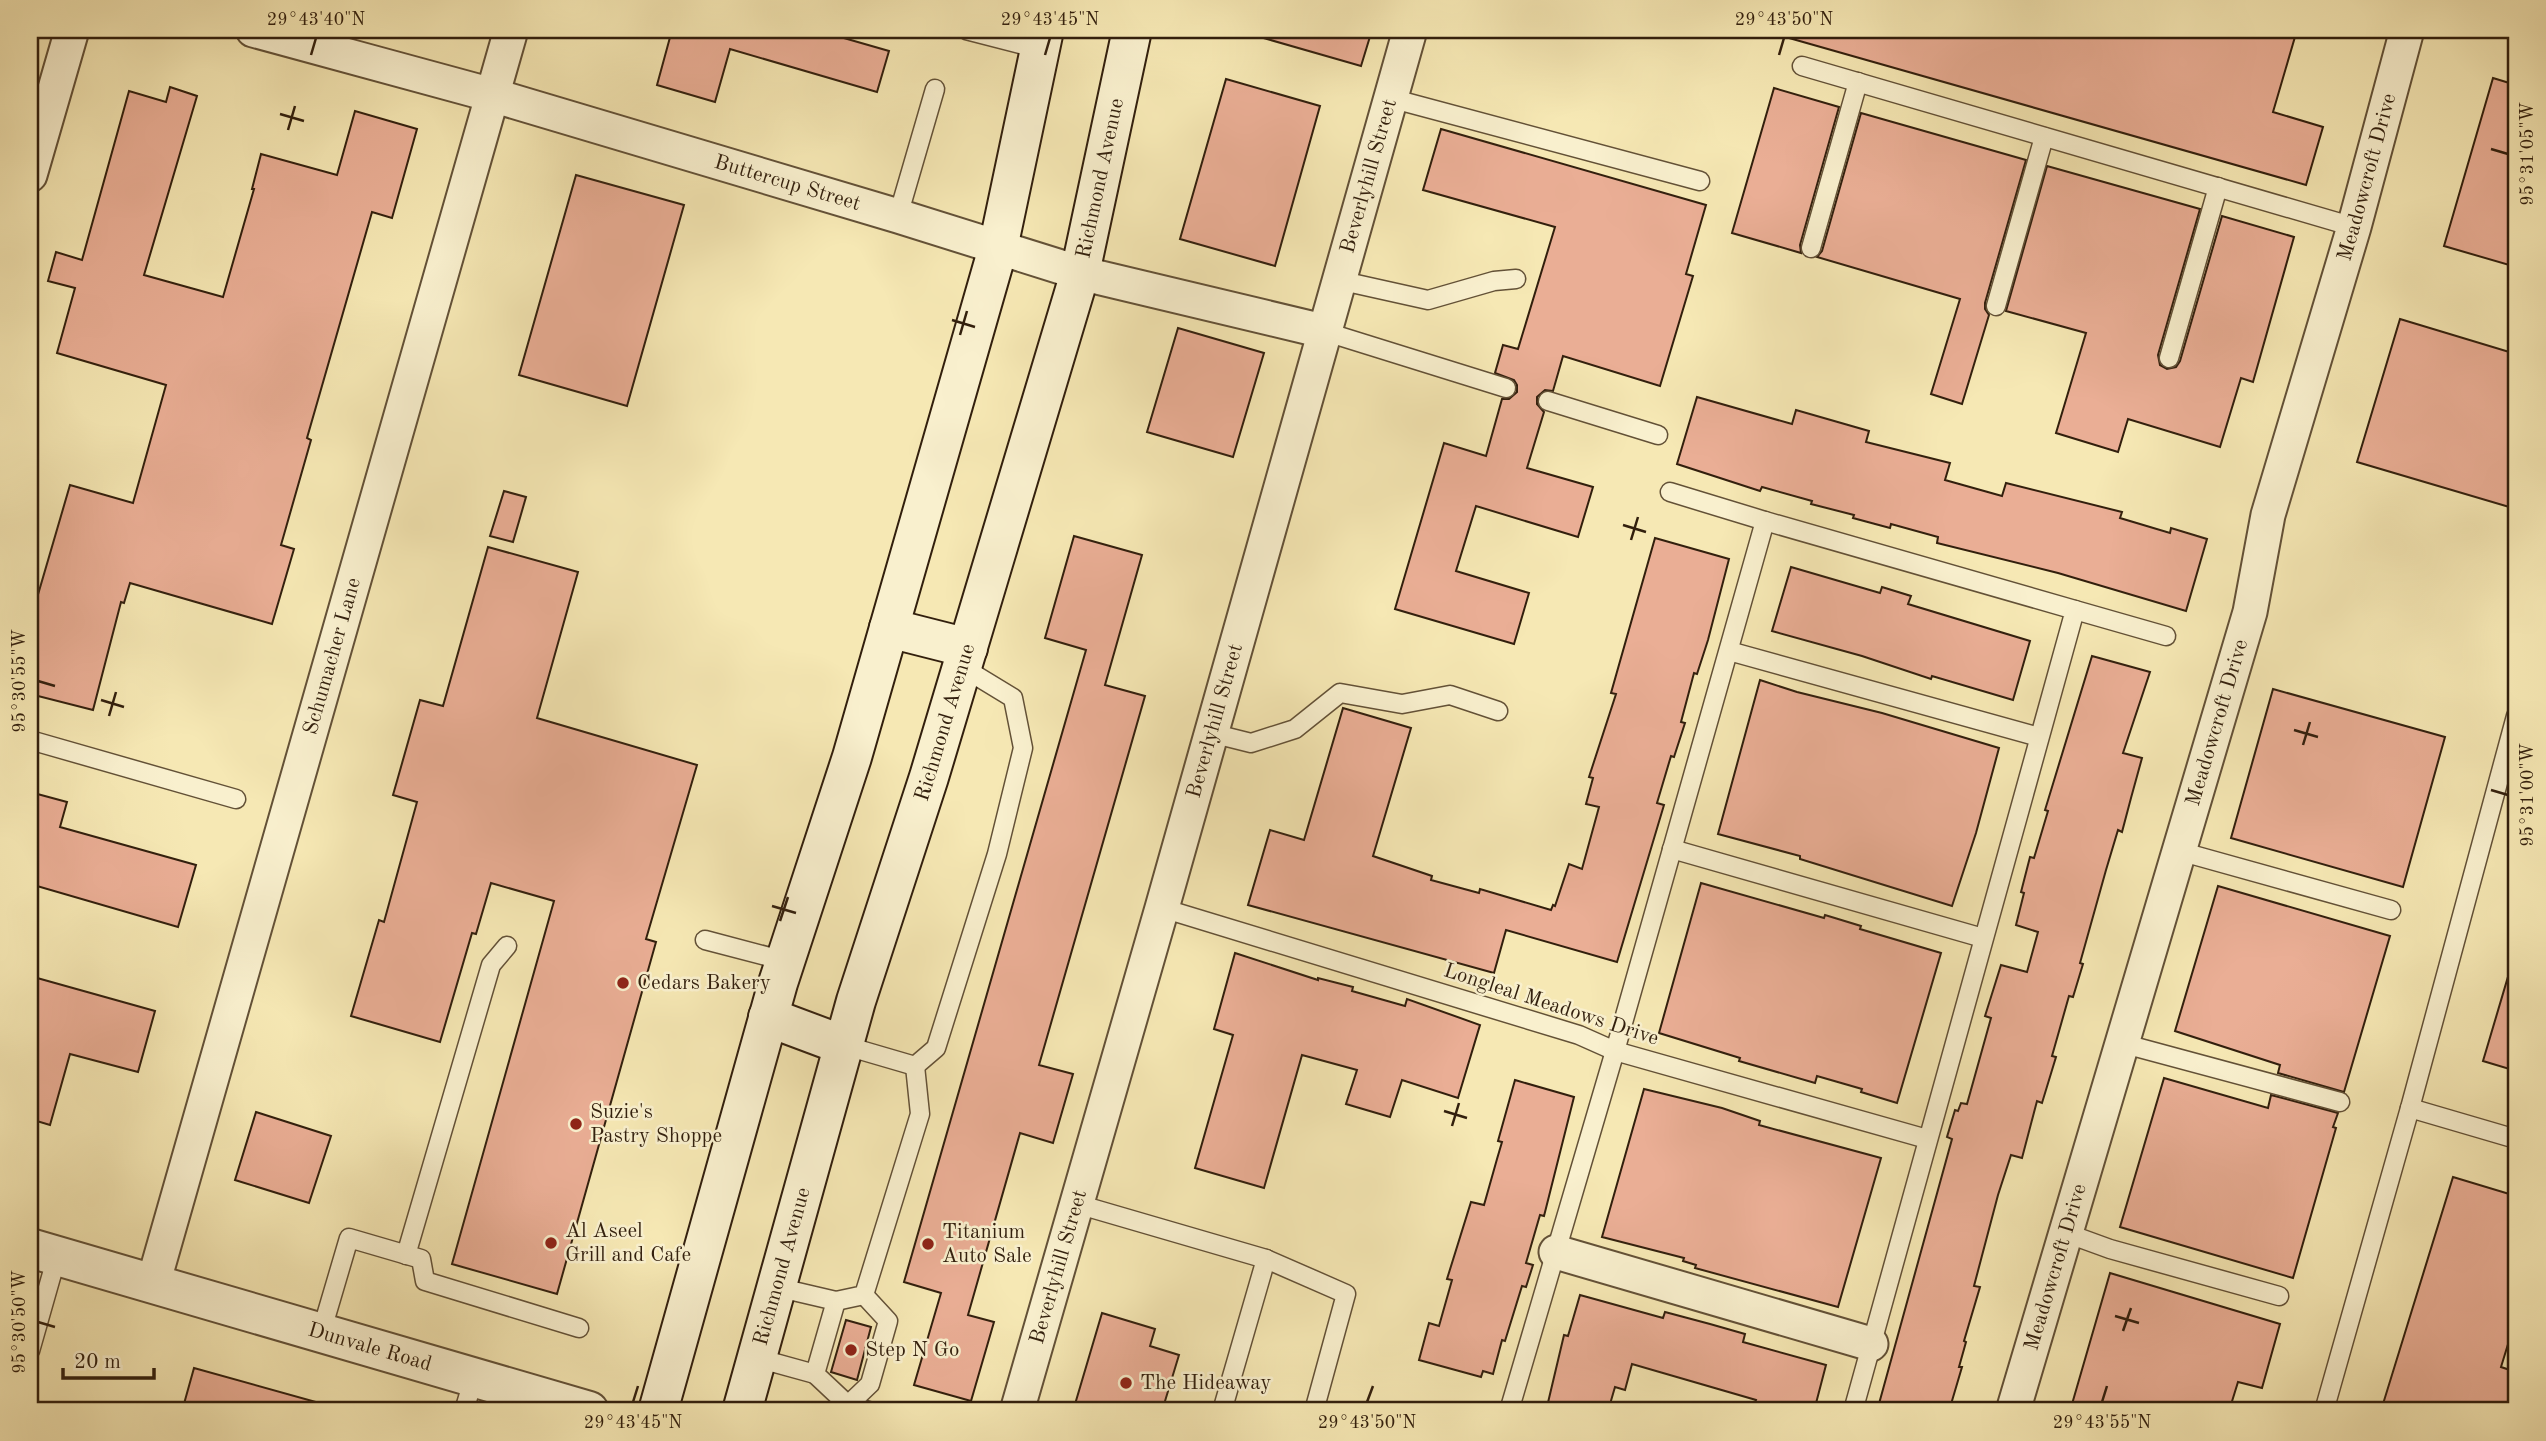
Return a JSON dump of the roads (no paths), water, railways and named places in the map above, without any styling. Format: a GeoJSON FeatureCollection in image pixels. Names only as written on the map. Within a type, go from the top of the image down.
{"type":"FeatureCollection","features":[{"type":"Feature","properties":{"kind":"main road","name":"Richmond Avenue"},"geometry":{"type":"LineString","coordinates":[[742,1411],[843,1045],[929,777],[1080,273],[1132,30]]}},
{"type":"Feature","properties":{"kind":"main road"},"geometry":{"type":"LineString","coordinates":[[658,1411],[768,1017],[852,757],[998,248],[1042,40]]}},
{"type":"Feature","properties":{"kind":"main road"},"geometry":{"type":"LineString","coordinates":[[889,628],[965,657]]}},
{"type":"Feature","properties":{"kind":"main road"},"geometry":{"type":"LineString","coordinates":[[768,1017],[843,1045]]}},
{"type":"Feature","properties":{"kind":"main road","name":"Dunvale Road"},"geometry":{"type":"LineString","coordinates":[[43,1252],[321,1333],[469,1394],[566,1408]]}},
{"type":"Feature","properties":{"kind":"street"},"geometry":{"type":"LineString","coordinates":[[30,175],[72,30]]}},
{"type":"Feature","properties":{"kind":"street","name":"Buttercup Street"},"geometry":{"type":"LineString","coordinates":[[253,30],[492,95],[1080,273],[1323,331]]}},
{"type":"Feature","properties":{"kind":"street","name":"Schumacher Lane"},"geometry":{"type":"LineString","coordinates":[[153,1284],[511,30]]}},
{"type":"Feature","properties":{"kind":"street","name":"Beverlyhill Street"},"geometry":{"type":"LineString","coordinates":[[1017,1411],[1410,30]]}},
{"type":"Feature","properties":{"kind":"street","name":"Meadowcroft Drive"},"geometry":{"type":"LineString","coordinates":[[2013,1411],[2250,612],[2268,515],[2354,227],[2404,31]]}},
{"type":"Feature","properties":{"kind":"street"},"geometry":{"type":"LineString","coordinates":[[1556,1252],[1871,1344]]}},
{"type":"Feature","properties":{"kind":"lane"},"geometry":{"type":"LineString","coordinates":[[967,30],[1042,40]]}},
{"type":"Feature","properties":{"kind":"lane"},"geometry":{"type":"LineString","coordinates":[[1802,66],[2354,227]]}},
{"type":"Feature","properties":{"kind":"lane"},"geometry":{"type":"LineString","coordinates":[[1811,248],[1858,82]]}},
{"type":"Feature","properties":{"kind":"lane"},"geometry":{"type":"LineString","coordinates":[[898,216],[935,89]]}},
{"type":"Feature","properties":{"kind":"lane"},"geometry":{"type":"LineString","coordinates":[[1390,98],[1700,181]]}},
{"type":"Feature","properties":{"kind":"lane"},"geometry":{"type":"LineString","coordinates":[[1996,306],[2044,137]]}},
{"type":"Feature","properties":{"kind":"lane"},"geometry":{"type":"LineString","coordinates":[[2169,358],[2218,187]]}},
{"type":"Feature","properties":{"kind":"lane"},"geometry":{"type":"LineString","coordinates":[[1338,280],[1428,300],[1494,281],[1516,279]]}},
{"type":"Feature","properties":{"kind":"lane"},"geometry":{"type":"LineString","coordinates":[[1323,331],[1506,388]]}},
{"type":"Feature","properties":{"kind":"lane"},"geometry":{"type":"LineString","coordinates":[[1548,401],[1658,435]]}},
{"type":"Feature","properties":{"kind":"lane"},"geometry":{"type":"LineString","coordinates":[[1670,492],[2166,636]]}},
{"type":"Feature","properties":{"kind":"lane"},"geometry":{"type":"LineString","coordinates":[[1509,1411],[1615,1051],[1765,521]]}},
{"type":"Feature","properties":{"kind":"lane"},"geometry":{"type":"LineString","coordinates":[[1853,1411],[2075,610]]}},
{"type":"Feature","properties":{"kind":"lane"},"geometry":{"type":"LineString","coordinates":[[1729,651],[2039,737]]}},
{"type":"Feature","properties":{"kind":"lane"},"geometry":{"type":"LineString","coordinates":[[915,1066],[936,1048],[997,854],[1023,748],[1013,698],[965,657]]}},
{"type":"Feature","properties":{"kind":"lane"},"geometry":{"type":"LineString","coordinates":[[1211,733],[1251,743],[1295,729],[1340,693],[1402,704],[1450,695],[1498,711]]}},
{"type":"Feature","properties":{"kind":"lane"},"geometry":{"type":"LineString","coordinates":[[2324,1411],[2410,1108],[2516,716]]}},
{"type":"Feature","properties":{"kind":"lane"},"geometry":{"type":"LineString","coordinates":[[30,740],[236,799]]}},
{"type":"Feature","properties":{"kind":"lane"},"geometry":{"type":"LineString","coordinates":[[1672,849],[1983,938]]}},
{"type":"Feature","properties":{"kind":"lane"},"geometry":{"type":"LineString","coordinates":[[2179,851],[2391,911]]}},
{"type":"Feature","properties":{"kind":"lane","name":"Longleal Meadows Drive"},"geometry":{"type":"LineString","coordinates":[[1162,908],[1566,1031],[1615,1051],[1927,1139]]}},
{"type":"Feature","properties":{"kind":"lane"},"geometry":{"type":"LineString","coordinates":[[705,940],[785,961]]}},
{"type":"Feature","properties":{"kind":"lane"},"geometry":{"type":"LineString","coordinates":[[406,1255],[491,965],[507,946]]}},
{"type":"Feature","properties":{"kind":"lane"},"geometry":{"type":"LineString","coordinates":[[2121,1043],[2340,1102]]}},
{"type":"Feature","properties":{"kind":"lane"},"geometry":{"type":"LineString","coordinates":[[843,1045],[915,1066]]}},
{"type":"Feature","properties":{"kind":"lane"},"geometry":{"type":"LineString","coordinates":[[864,1295],[920,1114],[915,1066]]}},
{"type":"Feature","properties":{"kind":"lane"},"geometry":{"type":"LineString","coordinates":[[2410,1108],[2516,1139]]}},
{"type":"Feature","properties":{"kind":"lane"},"geometry":{"type":"LineString","coordinates":[[1077,1204],[1266,1259],[1346,1294],[1314,1411]]}},
{"type":"Feature","properties":{"kind":"lane"},"geometry":{"type":"LineString","coordinates":[[2066,1233],[2110,1249],[2280,1296]]}},
{"type":"Feature","properties":{"kind":"lane"},"geometry":{"type":"LineString","coordinates":[[321,1333],[348,1238],[421,1259],[425,1281],[579,1328]]}},
{"type":"Feature","properties":{"kind":"lane"},"geometry":{"type":"LineString","coordinates":[[30,1351],[43,1252]]}},
{"type":"Feature","properties":{"kind":"lane"},"geometry":{"type":"LineString","coordinates":[[1222,1411],[1266,1259]]}},
{"type":"Feature","properties":{"kind":"lane"},"geometry":{"type":"LineString","coordinates":[[776,1287],[836,1301],[864,1295]]}},
{"type":"Feature","properties":{"kind":"lane"},"geometry":{"type":"LineString","coordinates":[[847,1408],[870,1384],[888,1321],[864,1295]]}},
{"type":"Feature","properties":{"kind":"lane"},"geometry":{"type":"LineString","coordinates":[[815,1374],[836,1301]]}},
{"type":"Feature","properties":{"kind":"lane"},"geometry":{"type":"LineString","coordinates":[[757,1357],[815,1374],[847,1408],[869,1411]]}},
{"type":"Feature","properties":{"kind":"place","name":"Cedars Bakery"},"geometry":{"type":"Point","coordinates":[623,983]}},
{"type":"Feature","properties":{"kind":"place","name":"Suzie's Pastry Shoppe"},"geometry":{"type":"Point","coordinates":[576,1124]}},
{"type":"Feature","properties":{"kind":"place","name":"Al Aseel Grill and Cafe"},"geometry":{"type":"Point","coordinates":[551,1243]}},
{"type":"Feature","properties":{"kind":"place","name":"Titanium Auto Sale"},"geometry":{"type":"Point","coordinates":[928,1244]}},
{"type":"Feature","properties":{"kind":"place","name":"Step N Go"},"geometry":{"type":"Point","coordinates":[851,1350]}},
{"type":"Feature","properties":{"kind":"place","name":"The Hideaway"},"geometry":{"type":"Point","coordinates":[1126,1383]}}]}
